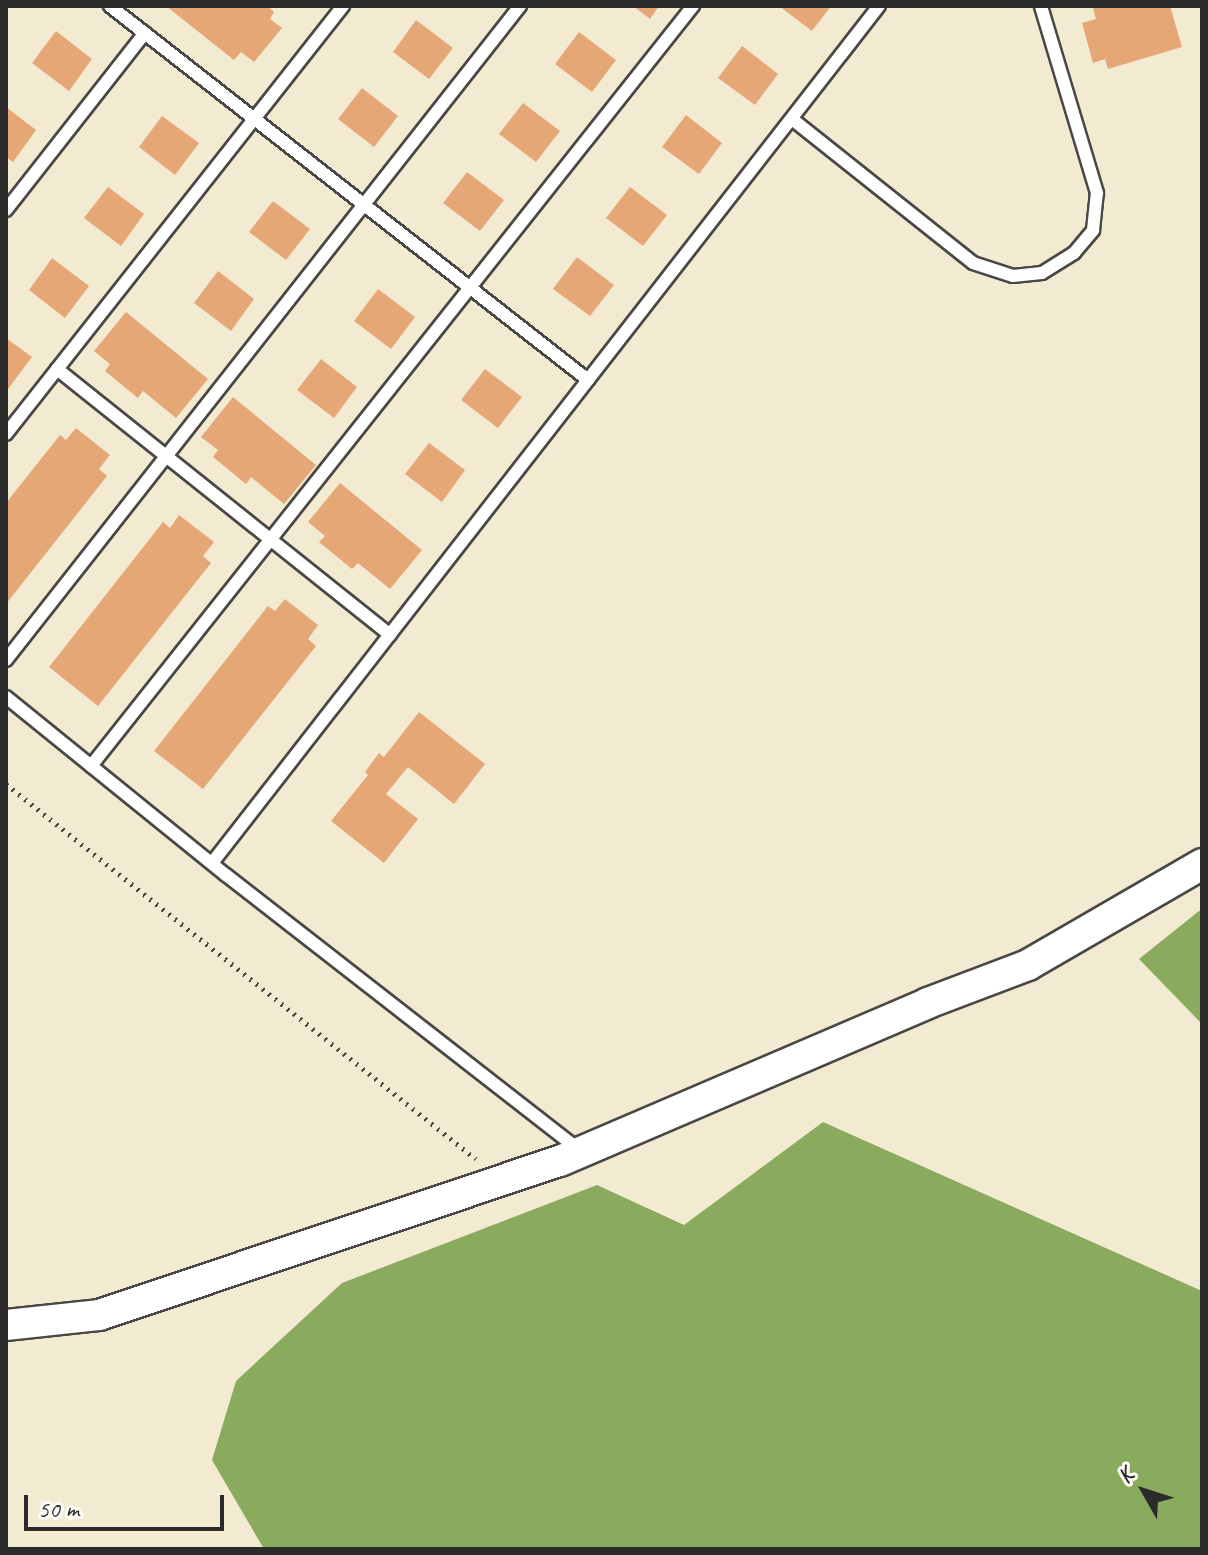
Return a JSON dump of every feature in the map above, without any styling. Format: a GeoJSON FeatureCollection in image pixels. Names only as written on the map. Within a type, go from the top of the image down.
{"type":"FeatureCollection","features":[{"type":"Feature","properties":{"kind":"street"},"geometry":{"type":"LineString","coordinates":[[6,1325],[99,1315],[581,1152],[928,1003],[1028,965],[1202,864]]}},
{"type":"Feature","properties":{"kind":"lane"},"geometry":{"type":"LineString","coordinates":[[110,6],[588,380]]}},
{"type":"Feature","properties":{"kind":"lane"},"geometry":{"type":"LineString","coordinates":[[6,434],[343,6]]}},
{"type":"Feature","properties":{"kind":"lane"},"geometry":{"type":"LineString","coordinates":[[6,660],[520,6]]}},
{"type":"Feature","properties":{"kind":"lane"},"geometry":{"type":"LineString","coordinates":[[91,766],[272,541],[468,286],[693,6]]}},
{"type":"Feature","properties":{"kind":"lane"},"geometry":{"type":"LineString","coordinates":[[212,863],[879,6]]}},
{"type":"Feature","properties":{"kind":"lane"},"geometry":{"type":"LineString","coordinates":[[792,119],[973,263],[1013,276],[1042,273],[1074,253],[1093,230],[1097,193],[1041,6]]}},
{"type":"Feature","properties":{"kind":"lane"},"geometry":{"type":"LineString","coordinates":[[6,210],[145,33]]}},
{"type":"Feature","properties":{"kind":"lane"},"geometry":{"type":"LineString","coordinates":[[57,369],[390,635]]}},
{"type":"Feature","properties":{"kind":"lane"},"geometry":{"type":"LineString","coordinates":[[6,697],[581,1152]]}},
{"type":"Feature","properties":{"kind":"path"},"geometry":{"type":"LineString","coordinates":[[6,784],[502,1180]]}},
{"type":"Feature","properties":{"kind":"green space"},"geometry":{"type":"Polygon","coordinates":[[[1202,911],[1202,1024],[1139,959],[1202,911]]]}},
{"type":"Feature","properties":{"kind":"green space"},"geometry":{"type":"Polygon","coordinates":[[[823,1122],[1202,1291],[1202,1549],[264,1549],[212,1460],[236,1381],[342,1283],[597,1185],[684,1225],[823,1122]]]}},
{"type":"Feature","properties":{"kind":"building"},"geometry":{"type":"Polygon","coordinates":[[[166,6],[267,6],[274,12],[270,19],[282,28],[254,62],[241,52],[234,60],[166,6]]]}},
{"type":"Feature","properties":{"kind":"building"},"geometry":{"type":"Polygon","coordinates":[[[633,6],[659,6],[650,19],[633,6]]]}},
{"type":"Feature","properties":{"kind":"building"},"geometry":{"type":"Polygon","coordinates":[[[779,6],[831,6],[812,31],[779,6]]]}},
{"type":"Feature","properties":{"kind":"building"},"geometry":{"type":"Polygon","coordinates":[[[1170,6],[1182,47],[1108,69],[1105,59],[1093,63],[1082,23],[1096,19],[1093,8],[1170,6]]]}},
{"type":"Feature","properties":{"kind":"building"},"geometry":{"type":"Polygon","coordinates":[[[416,20],[453,48],[429,79],[393,52],[416,20]]]}},
{"type":"Feature","properties":{"kind":"building"},"geometry":{"type":"Polygon","coordinates":[[[56,31],[92,59],[69,91],[32,63],[56,31]]]}},
{"type":"Feature","properties":{"kind":"building"},"geometry":{"type":"Polygon","coordinates":[[[579,32],[616,60],[592,92],[555,64],[579,32]]]}},
{"type":"Feature","properties":{"kind":"building"},"geometry":{"type":"Polygon","coordinates":[[[742,46],[778,74],[755,105],[718,78],[742,46]]]}},
{"type":"Feature","properties":{"kind":"building"},"geometry":{"type":"Polygon","coordinates":[[[362,88],[398,116],[374,147],[338,119],[362,88]]]}},
{"type":"Feature","properties":{"kind":"building"},"geometry":{"type":"Polygon","coordinates":[[[523,103],[560,131],[536,162],[499,134],[523,103]]]}},
{"type":"Feature","properties":{"kind":"building"},"geometry":{"type":"Polygon","coordinates":[[[6,107],[36,130],[13,162],[6,157],[6,107]]]}},
{"type":"Feature","properties":{"kind":"building"},"geometry":{"type":"Polygon","coordinates":[[[686,115],[722,143],[699,174],[662,147],[686,115]]]}},
{"type":"Feature","properties":{"kind":"building"},"geometry":{"type":"Polygon","coordinates":[[[162,116],[199,143],[175,175],[139,147],[162,116]]]}},
{"type":"Feature","properties":{"kind":"building"},"geometry":{"type":"Polygon","coordinates":[[[467,172],[504,200],[480,231],[443,203],[467,172]]]}},
{"type":"Feature","properties":{"kind":"building"},"geometry":{"type":"Polygon","coordinates":[[[108,187],[144,214],[121,246],[84,218],[108,187]]]}},
{"type":"Feature","properties":{"kind":"building"},"geometry":{"type":"Polygon","coordinates":[[[630,187],[667,215],[643,246],[606,218],[630,187]]]}},
{"type":"Feature","properties":{"kind":"building"},"geometry":{"type":"Polygon","coordinates":[[[273,201],[310,229],[286,260],[249,232],[273,201]]]}},
{"type":"Feature","properties":{"kind":"building"},"geometry":{"type":"Polygon","coordinates":[[[577,257],[614,285],[590,316],[553,289],[577,257]]]}},
{"type":"Feature","properties":{"kind":"building"},"geometry":{"type":"Polygon","coordinates":[[[52,258],[89,286],[65,318],[29,290],[52,258]]]}},
{"type":"Feature","properties":{"kind":"building"},"geometry":{"type":"Polygon","coordinates":[[[218,271],[254,299],[231,331],[194,303],[218,271]]]}},
{"type":"Feature","properties":{"kind":"building"},"geometry":{"type":"Polygon","coordinates":[[[378,289],[415,317],[391,349],[354,321],[378,289]]]}},
{"type":"Feature","properties":{"kind":"building"},"geometry":{"type":"Polygon","coordinates":[[[126,312],[208,379],[176,418],[143,391],[138,398],[105,371],[110,364],[94,351],[126,312]]]}},
{"type":"Feature","properties":{"kind":"building"},"geometry":{"type":"Polygon","coordinates":[[[6,338],[32,357],[8,389],[6,387],[6,338]]]}},
{"type":"Feature","properties":{"kind":"building"},"geometry":{"type":"Polygon","coordinates":[[[321,359],[357,387],[334,418],[297,390],[321,359]]]}},
{"type":"Feature","properties":{"kind":"building"},"geometry":{"type":"Polygon","coordinates":[[[485,369],[522,397],[498,428],[461,400],[485,369]]]}},
{"type":"Feature","properties":{"kind":"building"},"geometry":{"type":"Polygon","coordinates":[[[233,397],[316,465],[284,504],[251,477],[246,484],[213,457],[218,450],[201,437],[233,397]]]}},
{"type":"Feature","properties":{"kind":"building"},"geometry":{"type":"Polygon","coordinates":[[[76,428],[110,455],[99,469],[107,476],[6,604],[6,503],[60,435],[66,440],[76,428]]]}},
{"type":"Feature","properties":{"kind":"building"},"geometry":{"type":"Polygon","coordinates":[[[429,443],[465,470],[442,502],[405,474],[429,443]]]}},
{"type":"Feature","properties":{"kind":"building"},"geometry":{"type":"Polygon","coordinates":[[[340,483],[422,550],[390,589],[358,563],[352,569],[319,542],[325,536],[308,522],[340,483]]]}},
{"type":"Feature","properties":{"kind":"building"},"geometry":{"type":"Polygon","coordinates":[[[179,515],[214,542],[203,556],[211,563],[98,706],[49,667],[163,522],[170,528],[179,515]]]}},
{"type":"Feature","properties":{"kind":"building"},"geometry":{"type":"Polygon","coordinates":[[[285,599],[318,625],[308,639],[316,646],[203,789],[154,751],[268,606],[275,611],[285,599]]]}},
{"type":"Feature","properties":{"kind":"building"},"geometry":{"type":"Polygon","coordinates":[[[419,712],[485,764],[454,804],[408,767],[386,794],[418,819],[384,863],[331,821],[368,775],[365,772],[379,753],[384,757],[419,712]]]}}]}
